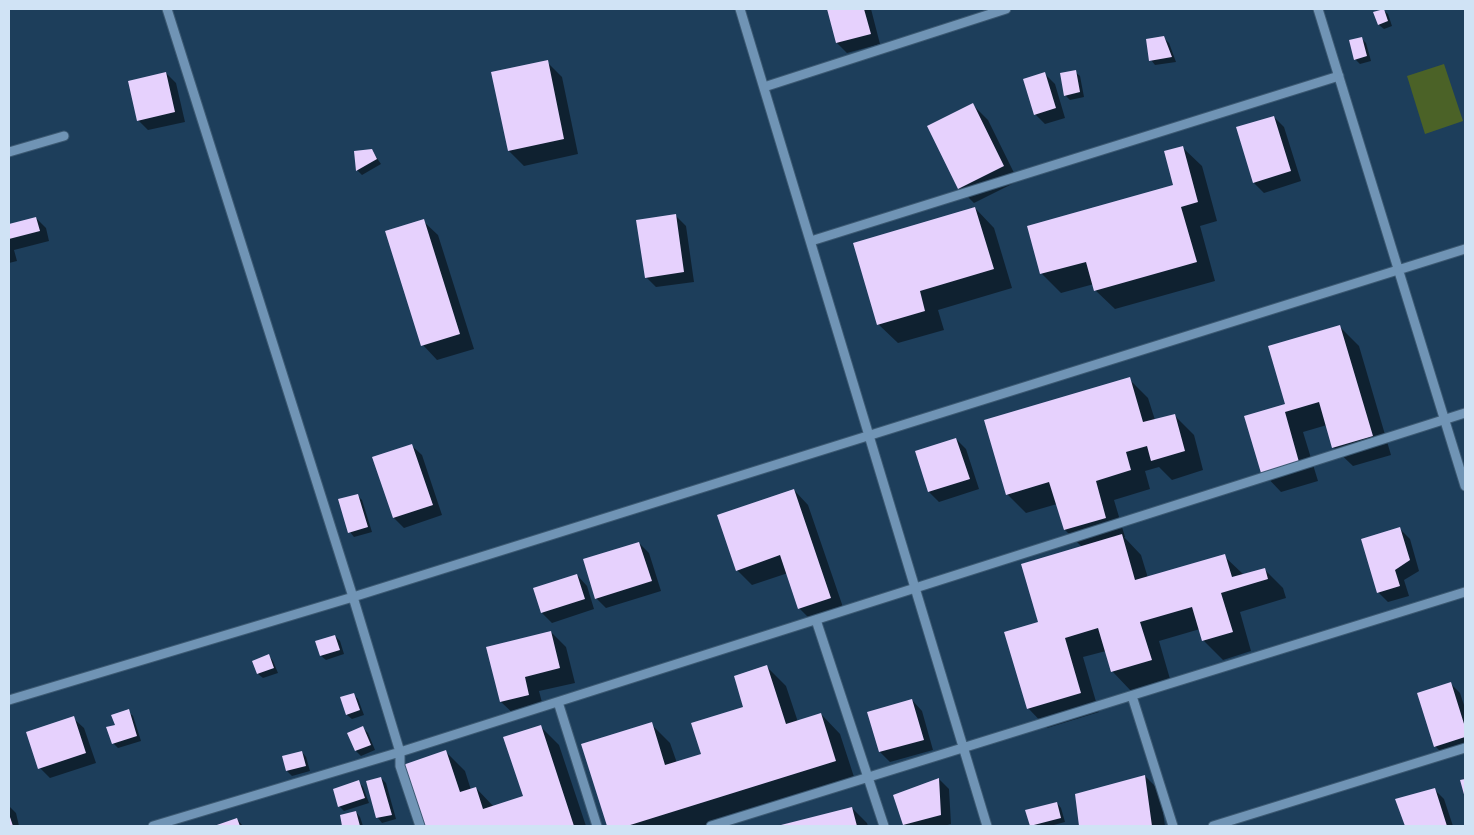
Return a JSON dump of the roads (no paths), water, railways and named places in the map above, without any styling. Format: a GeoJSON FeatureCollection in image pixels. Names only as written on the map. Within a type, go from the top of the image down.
{"type":"FeatureCollection","features":[{"type":"Feature","properties":{"kind":"street"},"geometry":{"type":"LineString","coordinates":[[167,9],[353,597],[400,752],[400,766],[420,826]]}},
{"type":"Feature","properties":{"kind":"street"},"geometry":{"type":"LineString","coordinates":[[740,9],[987,826]]}},
{"type":"Feature","properties":{"kind":"street"},"geometry":{"type":"LineString","coordinates":[[764,87],[1006,9]]}},
{"type":"Feature","properties":{"kind":"street"},"geometry":{"type":"LineString","coordinates":[[1318,9],[1465,486]]}},
{"type":"Feature","properties":{"kind":"street"},"geometry":{"type":"LineString","coordinates":[[810,241],[1339,76]]}},
{"type":"Feature","properties":{"kind":"street"},"geometry":{"type":"LineString","coordinates":[[9,152],[64,136]]}},
{"type":"Feature","properties":{"kind":"street"},"geometry":{"type":"LineString","coordinates":[[9,700],[353,597],[1465,249]]}},
{"type":"Feature","properties":{"kind":"street"},"geometry":{"type":"LineString","coordinates":[[153,826],[400,752],[1465,413]]}},
{"type":"Feature","properties":{"kind":"street"},"geometry":{"type":"LineString","coordinates":[[711,826],[1465,592]]}},
{"type":"Feature","properties":{"kind":"street"},"geometry":{"type":"LineString","coordinates":[[816,620],[884,826]]}},
{"type":"Feature","properties":{"kind":"street"},"geometry":{"type":"LineString","coordinates":[[1132,696],[1173,826]]}},
{"type":"Feature","properties":{"kind":"street"},"geometry":{"type":"LineString","coordinates":[[558,702],[597,826]]}},
{"type":"Feature","properties":{"kind":"street"},"geometry":{"type":"LineString","coordinates":[[1213,826],[1465,748]]}}]}
